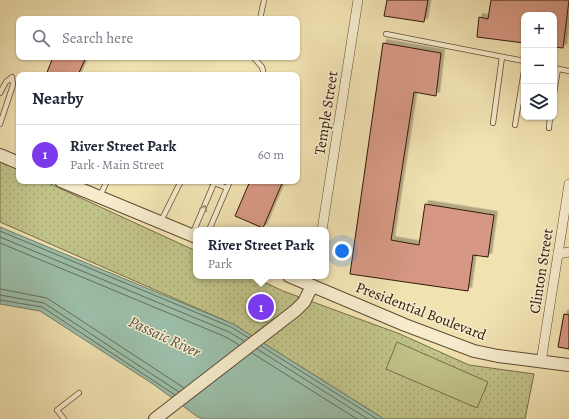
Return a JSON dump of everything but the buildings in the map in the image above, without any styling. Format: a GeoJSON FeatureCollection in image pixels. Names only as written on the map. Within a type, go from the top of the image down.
{"type":"FeatureCollection","features":[{"type":"Feature","properties":{"kind":"street","name":"Temple Street"},"geometry":{"type":"LineString","coordinates":[[322,227],[358,0]]}},
{"type":"Feature","properties":{"kind":"street"},"geometry":{"type":"LineString","coordinates":[[0,155],[16,162]]}},
{"type":"Feature","properties":{"kind":"street"},"geometry":{"type":"LineString","coordinates":[[68,184],[193,236]]}},
{"type":"Feature","properties":{"kind":"street","name":"Clinton Street"},"geometry":{"type":"LineString","coordinates":[[541,362],[569,184]]}},
{"type":"Feature","properties":{"kind":"street"},"geometry":{"type":"LineString","coordinates":[[558,254],[569,252]]}},
{"type":"Feature","properties":{"kind":"street"},"geometry":{"type":"LineString","coordinates":[[155,419],[273,328],[304,302],[313,281]]}},
{"type":"Feature","properties":{"kind":"street","name":"Presidential Boulevard"},"geometry":{"type":"LineString","coordinates":[[313,281],[411,327],[474,351],[569,365]]}},
{"type":"Feature","properties":{"kind":"lane"},"geometry":{"type":"LineString","coordinates":[[261,16],[264,0]]}},
{"type":"Feature","properties":{"kind":"lane"},"geometry":{"type":"LineString","coordinates":[[386,34],[521,60]]}},
{"type":"Feature","properties":{"kind":"lane"},"geometry":{"type":"LineString","coordinates":[[494,123],[502,57]]}},
{"type":"Feature","properties":{"kind":"lane"},"geometry":{"type":"LineString","coordinates":[[256,60],[262,67],[263,72]]}},
{"type":"Feature","properties":{"kind":"lane"},"geometry":{"type":"LineString","coordinates":[[557,68],[569,71]]}},
{"type":"Feature","properties":{"kind":"lane"},"geometry":{"type":"LineString","coordinates":[[0,124],[10,96],[13,85],[12,77],[6,82],[0,92],[10,96]]}},
{"type":"Feature","properties":{"kind":"lane"},"geometry":{"type":"LineString","coordinates":[[515,125],[522,84]]}},
{"type":"Feature","properties":{"kind":"lane"},"geometry":{"type":"LineString","coordinates":[[548,128],[549,120]]}},
{"type":"Feature","properties":{"kind":"lane"},"geometry":{"type":"LineString","coordinates":[[100,197],[106,184]]}},
{"type":"Feature","properties":{"kind":"lane"},"geometry":{"type":"LineString","coordinates":[[160,222],[179,184]]}},
{"type":"Feature","properties":{"kind":"lane"},"geometry":{"type":"LineString","coordinates":[[197,227],[212,184]]}},
{"type":"Feature","properties":{"kind":"lane"},"geometry":{"type":"LineString","coordinates":[[218,184],[227,188]]}},
{"type":"Feature","properties":{"kind":"lane"},"geometry":{"type":"LineString","coordinates":[[210,227],[229,184]]}},
{"type":"Feature","properties":{"kind":"lane"},"geometry":{"type":"LineString","coordinates":[[64,419],[56,410],[79,393]]}},
{"type":"Feature","properties":{"kind":"green space"},"geometry":{"type":"Polygon","coordinates":[[[0,162],[16,168],[16,184],[51,184],[193,250],[193,279],[257,279],[283,291],[400,334],[469,365],[534,374],[525,419],[384,419],[233,324],[0,222],[0,162]]]}},
{"type":"Feature","properties":{"kind":"green space"},"geometry":{"type":"Polygon","coordinates":[[[397,342],[488,382],[477,408],[386,369],[397,342]]]}},
{"type":"Feature","properties":{"kind":"water","name":"Passaic River"},"geometry":{"type":"Polygon","coordinates":[[[0,227],[233,324],[384,419],[204,419],[198,417],[153,384],[40,311],[0,304],[0,227]]]}},
{"type":"Feature","properties":{"kind":"place","name":"River Street Park"},"geometry":{"type":"Point","coordinates":[261,307]}}]}
